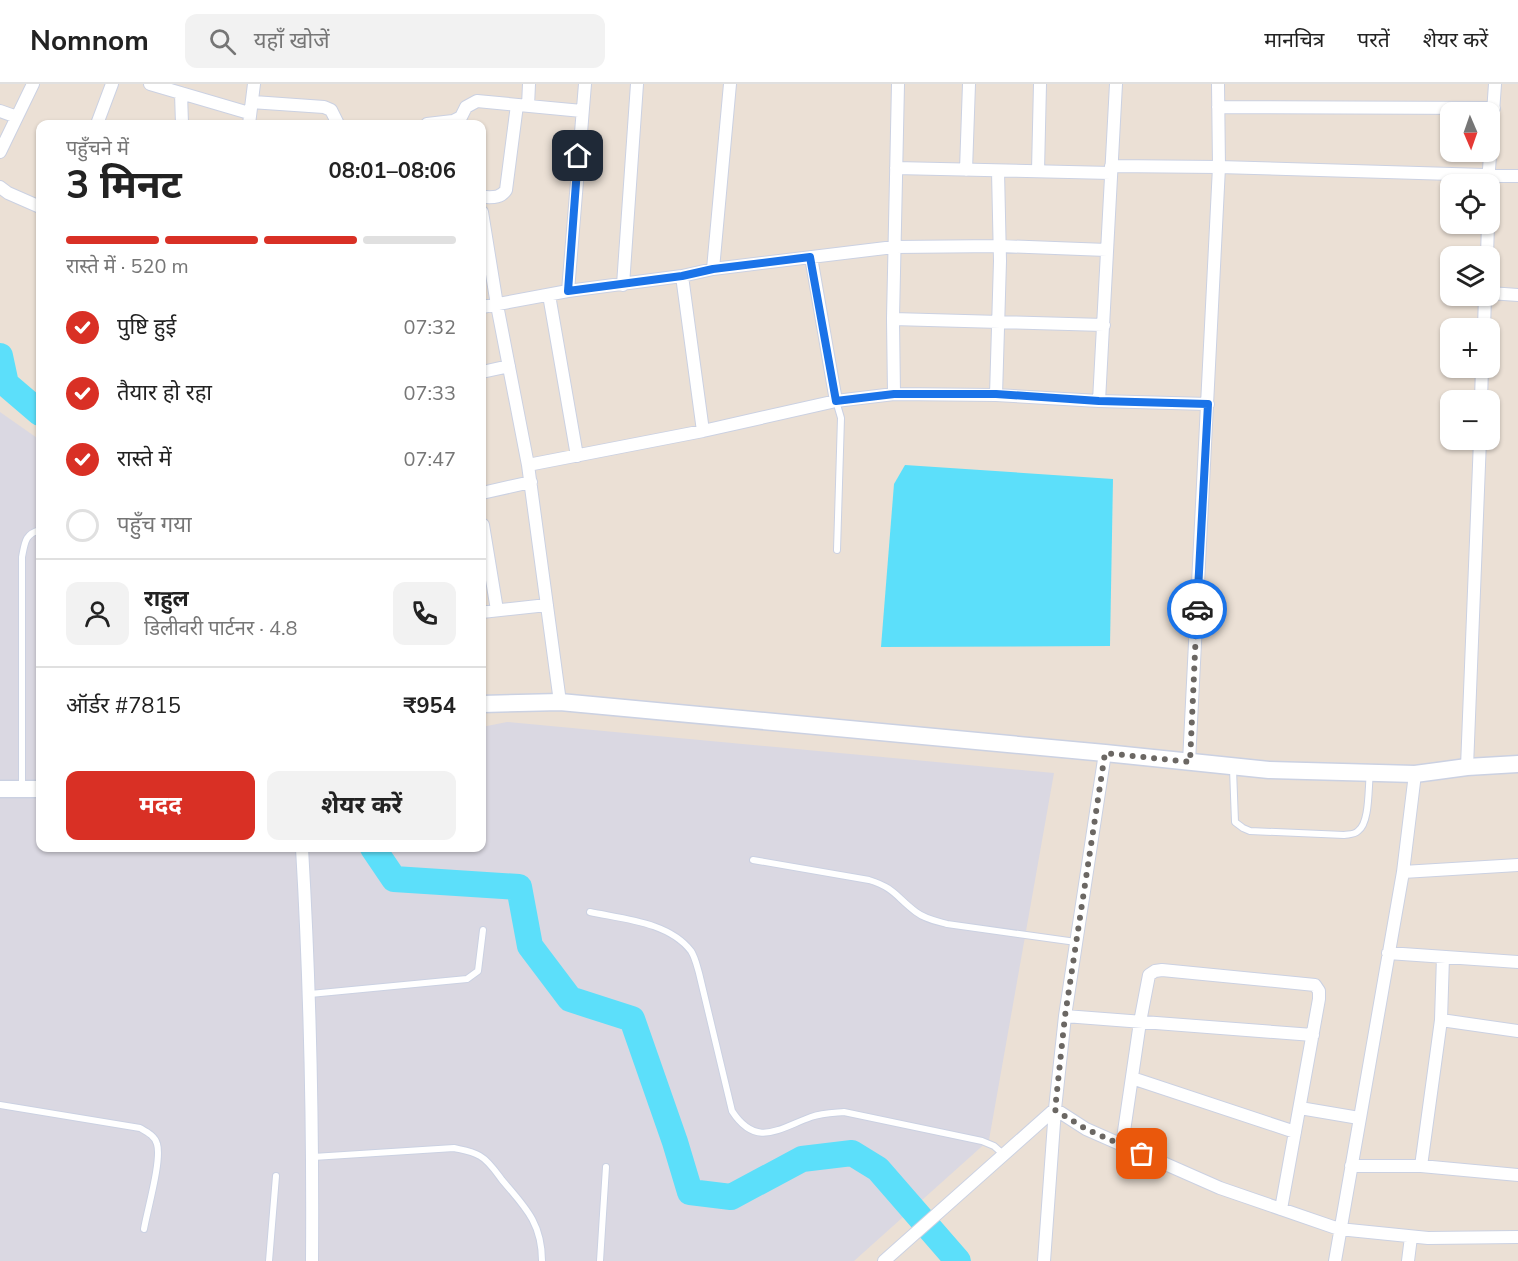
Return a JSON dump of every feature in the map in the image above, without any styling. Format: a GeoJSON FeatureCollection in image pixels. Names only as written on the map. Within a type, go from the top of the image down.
{"type":"FeatureCollection","features":[{"type":"Feature","properties":{"kind":"main road"},"geometry":{"type":"LineString","coordinates":[[486,704],[560,702],[1269,770],[1415,774],[1467,767],[1518,764]]}},
{"type":"Feature","properties":{"kind":"main road"},"geometry":{"type":"LineString","coordinates":[[0,789],[36,789]]}},
{"type":"Feature","properties":{"kind":"street"},"geometry":{"type":"LineString","coordinates":[[0,152],[33,84]]}},
{"type":"Feature","properties":{"kind":"street"},"geometry":{"type":"LineString","coordinates":[[98,120],[112,84]]}},
{"type":"Feature","properties":{"kind":"street"},"geometry":{"type":"LineString","coordinates":[[150,84],[187,91],[250,113],[324,107],[331,110],[336,120]]}},
{"type":"Feature","properties":{"kind":"street"},"geometry":{"type":"LineString","coordinates":[[250,113],[254,84]]}},
{"type":"Feature","properties":{"kind":"street"},"geometry":{"type":"LineString","coordinates":[[486,197],[503,195],[506,190],[522,105],[530,84]]}},
{"type":"Feature","properties":{"kind":"street"},"geometry":{"type":"LineString","coordinates":[[568,291],[585,84]]}},
{"type":"Feature","properties":{"kind":"street"},"geometry":{"type":"LineString","coordinates":[[623,285],[637,84]]}},
{"type":"Feature","properties":{"kind":"street"},"geometry":{"type":"LineString","coordinates":[[713,269],[730,84]]}},
{"type":"Feature","properties":{"kind":"street"},"geometry":{"type":"LineString","coordinates":[[894,394],[893,319],[898,84]]}},
{"type":"Feature","properties":{"kind":"street"},"geometry":{"type":"LineString","coordinates":[[966,170],[969,84]]}},
{"type":"Feature","properties":{"kind":"street"},"geometry":{"type":"LineString","coordinates":[[1038,171],[1040,84]]}},
{"type":"Feature","properties":{"kind":"street"},"geometry":{"type":"LineString","coordinates":[[1099,401],[1116,84]]}},
{"type":"Feature","properties":{"kind":"street"},"geometry":{"type":"LineString","coordinates":[[1190,762],[1219,167],[1218,84]]}},
{"type":"Feature","properties":{"kind":"street"},"geometry":{"type":"LineString","coordinates":[[1494,102],[1495,84]]}},
{"type":"Feature","properties":{"kind":"street"},"geometry":{"type":"LineString","coordinates":[[183,120],[187,91]]}},
{"type":"Feature","properties":{"kind":"street"},"geometry":{"type":"LineString","coordinates":[[462,120],[466,107],[477,101],[582,111]]}},
{"type":"Feature","properties":{"kind":"street"},"geometry":{"type":"LineString","coordinates":[[1218,107],[1440,108]]}},
{"type":"Feature","properties":{"kind":"street"},"geometry":{"type":"LineString","coordinates":[[0,111],[17,117]]}},
{"type":"Feature","properties":{"kind":"street"},"geometry":{"type":"LineString","coordinates":[[896,168],[1038,171],[1219,167],[1440,178]]}},
{"type":"Feature","properties":{"kind":"street"},"geometry":{"type":"LineString","coordinates":[[996,394],[1000,246],[998,171]]}},
{"type":"Feature","properties":{"kind":"street"},"geometry":{"type":"LineString","coordinates":[[1500,178],[1518,176]]}},
{"type":"Feature","properties":{"kind":"street"},"geometry":{"type":"LineString","coordinates":[[0,187],[36,205]]}},
{"type":"Feature","properties":{"kind":"street"},"geometry":{"type":"LineString","coordinates":[[486,237],[531,483],[560,702]]}},
{"type":"Feature","properties":{"kind":"street"},"geometry":{"type":"LineString","coordinates":[[486,306],[568,291],[623,285],[713,269],[894,247],[1000,246],[1107,250]]}},
{"type":"Feature","properties":{"kind":"street"},"geometry":{"type":"LineString","coordinates":[[810,257],[836,401]]}},
{"type":"Feature","properties":{"kind":"street"},"geometry":{"type":"LineString","coordinates":[[682,276],[703,431]]}},
{"type":"Feature","properties":{"kind":"street"},"geometry":{"type":"LineString","coordinates":[[1500,294],[1518,295]]}},
{"type":"Feature","properties":{"kind":"street"},"geometry":{"type":"LineString","coordinates":[[549,295],[577,456]]}},
{"type":"Feature","properties":{"kind":"street"},"geometry":{"type":"LineString","coordinates":[[893,319],[1104,325]]}},
{"type":"Feature","properties":{"kind":"street"},"geometry":{"type":"LineString","coordinates":[[486,371],[509,366]]}},
{"type":"Feature","properties":{"kind":"street"},"geometry":{"type":"LineString","coordinates":[[528,465],[703,431],[836,401],[894,394],[996,394],[1099,401],[1208,404]]}},
{"type":"Feature","properties":{"kind":"street"},"geometry":{"type":"LineString","coordinates":[[1467,767],[1480,450]]}},
{"type":"Feature","properties":{"kind":"street"},"geometry":{"type":"LineString","coordinates":[[486,493],[531,483]]}},
{"type":"Feature","properties":{"kind":"street"},"geometry":{"type":"LineString","coordinates":[[486,543],[497,610]]}},
{"type":"Feature","properties":{"kind":"street"},"geometry":{"type":"LineString","coordinates":[[486,611],[547,605]]}},
{"type":"Feature","properties":{"kind":"street"},"geometry":{"type":"LineString","coordinates":[[1044,1261],[1055,1110],[1065,1016],[1105,753]]}},
{"type":"Feature","properties":{"kind":"street"},"geometry":{"type":"LineString","coordinates":[[1335,1261],[1403,872],[1415,774]]}},
{"type":"Feature","properties":{"kind":"street"},"geometry":{"type":"LineString","coordinates":[[302,852],[310,994],[312,1261]]}},
{"type":"Feature","properties":{"kind":"street"},"geometry":{"type":"LineString","coordinates":[[1403,872],[1518,865]]}},
{"type":"Feature","properties":{"kind":"street"},"geometry":{"type":"LineString","coordinates":[[1388,954],[1518,962]]}},
{"type":"Feature","properties":{"kind":"street"},"geometry":{"type":"LineString","coordinates":[[1421,1167],[1441,1020],[1443,957]]}},
{"type":"Feature","properties":{"kind":"street"},"geometry":{"type":"LineString","coordinates":[[1122,1145],[1149,975],[1162,970],[1315,985],[1319,991],[1319,999],[1281,1209]]}},
{"type":"Feature","properties":{"kind":"street"},"geometry":{"type":"LineString","coordinates":[[1065,1016],[1313,1035]]}},
{"type":"Feature","properties":{"kind":"street"},"geometry":{"type":"LineString","coordinates":[[1441,1020],[1518,1031]]}},
{"type":"Feature","properties":{"kind":"street"},"geometry":{"type":"LineString","coordinates":[[1132,1078],[1295,1132]]}},
{"type":"Feature","properties":{"kind":"street"},"geometry":{"type":"LineString","coordinates":[[1300,1108],[1359,1118]]}},
{"type":"Feature","properties":{"kind":"street"},"geometry":{"type":"LineString","coordinates":[[884,1261],[1055,1110]]}},
{"type":"Feature","properties":{"kind":"street"},"geometry":{"type":"LineString","coordinates":[[1055,1110],[1086,1129],[1220,1188],[1339,1229],[1449,1239],[1518,1237]]}},
{"type":"Feature","properties":{"kind":"street"},"geometry":{"type":"LineString","coordinates":[[1351,1166],[1421,1167],[1518,1175]]}},
{"type":"Feature","properties":{"kind":"street"},"geometry":{"type":"LineString","coordinates":[[1408,1261],[1411,1237]]}},
{"type":"Feature","properties":{"kind":"lane"},"geometry":{"type":"LineString","coordinates":[[836,401],[841,417],[837,550]]}},
{"type":"Feature","properties":{"kind":"lane"},"geometry":{"type":"LineString","coordinates":[[22,789],[22,556],[26,539],[31,532],[36,531]]}},
{"type":"Feature","properties":{"kind":"lane"},"geometry":{"type":"LineString","coordinates":[[1233,766],[1235,822],[1242,828],[1262,832],[1356,834],[1362,828],[1366,818],[1370,772]]}},
{"type":"Feature","properties":{"kind":"lane"},"geometry":{"type":"LineString","coordinates":[[753,860],[868,879],[885,885],[915,911],[930,920],[1076,942]]}},
{"type":"Feature","properties":{"kind":"lane"},"geometry":{"type":"LineString","coordinates":[[590,912],[652,926],[678,937],[693,953],[732,1111],[740,1123],[753,1132],[766,1134],[811,1117],[844,1112],[982,1141],[994,1146],[1004,1154]]}},
{"type":"Feature","properties":{"kind":"lane"},"geometry":{"type":"LineString","coordinates":[[310,994],[467,979],[478,971],[483,930]]}},
{"type":"Feature","properties":{"kind":"lane"},"geometry":{"type":"LineString","coordinates":[[0,1105],[140,1128],[150,1133],[157,1143],[158,1156],[144,1229]]}},
{"type":"Feature","properties":{"kind":"lane"},"geometry":{"type":"LineString","coordinates":[[313,1157],[454,1148],[470,1151],[483,1157],[531,1214],[542,1246],[542,1261]]}},
{"type":"Feature","properties":{"kind":"lane"},"geometry":{"type":"LineString","coordinates":[[600,1261],[606,1167]]}},
{"type":"Feature","properties":{"kind":"lane"},"geometry":{"type":"LineString","coordinates":[[268,1261],[276,1176]]}},
{"type":"Feature","properties":{"kind":"shaded area"},"geometry":{"type":"Polygon","coordinates":[[[0,412],[36,437],[36,852],[486,852],[486,726],[507,722],[1054,773],[989,1140],[854,1261],[0,1261],[0,412]]]}},
{"type":"Feature","properties":{"kind":"water"},"geometry":{"type":"Polygon","coordinates":[[[905,465],[1113,479],[1110,646],[881,647],[894,484],[905,465]]]}},
{"type":"Feature","properties":{"kind":"waterway"},"geometry":{"type":"LineString","coordinates":[[0,356],[6,384],[36,410]]}},
{"type":"Feature","properties":{"kind":"waterway"},"geometry":{"type":"LineString","coordinates":[[376,852],[394,879],[519,887],[530,946],[570,999],[632,1019],[690,1192],[731,1197],[802,1159],[852,1153],[878,1169],[958,1261]]}},
{"type":"Feature","properties":{"kind":"way so far"},"geometry":{"type":"LineString","coordinates":[[1142,1154],[1086,1129],[1055,1110],[1065,1016],[1105,753],[1190,762],[1197,609]]}},
{"type":"Feature","properties":{"kind":"route"},"geometry":{"type":"LineString","coordinates":[[578,156],[568,291],[810,257],[836,401],[894,394],[996,394],[1099,401],[1208,404],[1197,609]]}}]}
